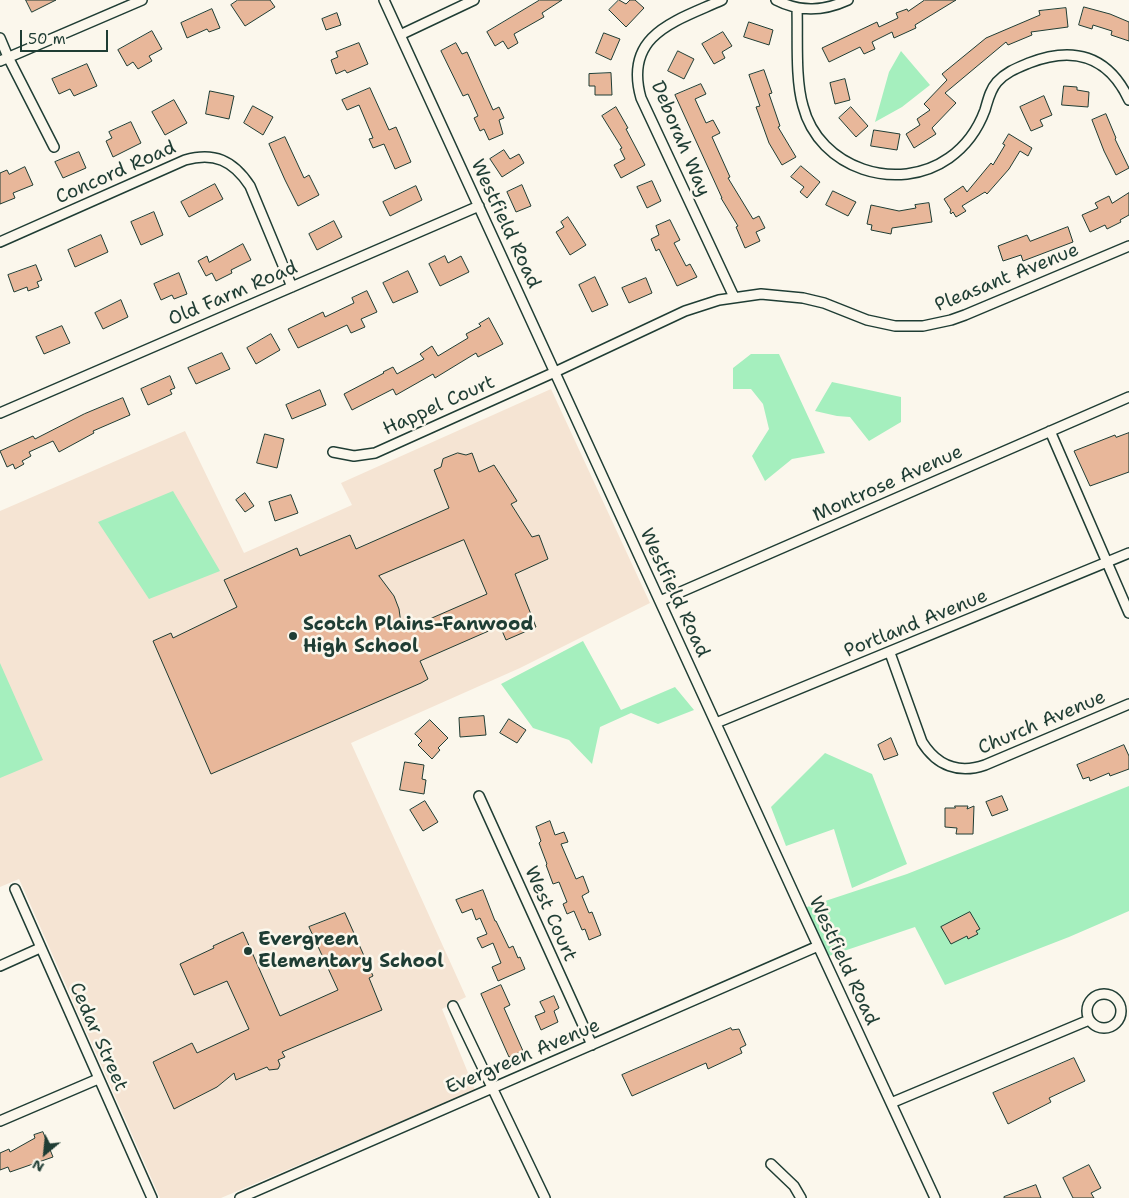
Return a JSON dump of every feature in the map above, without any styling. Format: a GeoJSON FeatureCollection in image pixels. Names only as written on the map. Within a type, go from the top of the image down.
{"type":"FeatureCollection","features":[{"type":"Feature","properties":{"kind":"street"},"geometry":{"type":"LineString","coordinates":[[4,59],[142,0]]}},
{"type":"Feature","properties":{"kind":"street","name":"Westfield Road"},"geometry":{"type":"LineString","coordinates":[[384,0],[935,1198]]}},
{"type":"Feature","properties":{"kind":"street"},"geometry":{"type":"LineString","coordinates":[[400,35],[474,0]]}},
{"type":"Feature","properties":{"kind":"street","name":"Deborah Way"},"geometry":{"type":"LineString","coordinates":[[722,0],[658,31],[643,50],[637,74],[641,98],[734,297]]}},
{"type":"Feature","properties":{"kind":"street"},"geometry":{"type":"LineString","coordinates":[[776,0],[797,8],[815,10],[829,8],[848,0]]}},
{"type":"Feature","properties":{"kind":"street"},"geometry":{"type":"LineString","coordinates":[[797,8],[800,94],[806,117],[816,134],[829,150],[845,162],[873,173],[893,175],[912,173],[932,167],[949,158],[964,144],[976,128],[996,83],[1012,70],[1043,58],[1063,54],[1077,55],[1090,59],[1114,75],[1129,100]]}},
{"type":"Feature","properties":{"kind":"street"},"geometry":{"type":"LineString","coordinates":[[0,38],[4,59],[54,147]]}},
{"type":"Feature","properties":{"kind":"street","name":"Concord Road"},"geometry":{"type":"LineString","coordinates":[[0,242],[185,160],[195,157],[216,158],[235,167],[243,174],[250,186],[292,287]]}},
{"type":"Feature","properties":{"kind":"street","name":"Old Farm Road"},"geometry":{"type":"LineString","coordinates":[[0,413],[479,206]]}},
{"type":"Feature","properties":{"kind":"street","name":"Pleasant Avenue"},"geometry":{"type":"LineString","coordinates":[[555,372],[685,311],[719,300],[761,294],[804,298],[824,303],[880,324],[923,326],[964,316],[1129,246]]}},
{"type":"Feature","properties":{"kind":"street","name":"Happel Court"},"geometry":{"type":"LineString","coordinates":[[333,452],[354,456],[375,453],[555,372]]}},
{"type":"Feature","properties":{"kind":"street","name":"Montrose Avenue"},"geometry":{"type":"LineString","coordinates":[[660,601],[1129,397]]}},
{"type":"Feature","properties":{"kind":"street"},"geometry":{"type":"LineString","coordinates":[[1050,431],[1129,613]]}},
{"type":"Feature","properties":{"kind":"street","name":"Portland Avenue"},"geometry":{"type":"LineString","coordinates":[[716,723],[890,653],[1129,553]]}},
{"type":"Feature","properties":{"kind":"street","name":"Church Avenue"},"geometry":{"type":"LineString","coordinates":[[890,653],[922,742],[938,761],[956,768],[966,769],[985,765],[1129,704]]}},
{"type":"Feature","properties":{"kind":"street","name":"West Court"},"geometry":{"type":"LineString","coordinates":[[479,796],[592,1045]]}},
{"type":"Feature","properties":{"kind":"street","name":"Cedar Street"},"geometry":{"type":"LineString","coordinates":[[15,889],[152,1198]]}},
{"type":"Feature","properties":{"kind":"street","name":"Evergreen Avenue"},"geometry":{"type":"LineString","coordinates":[[240,1198],[818,946]]}},
{"type":"Feature","properties":{"kind":"street"},"geometry":{"type":"LineString","coordinates":[[0,966],[40,948]]}},
{"type":"Feature","properties":{"kind":"street"},"geometry":{"type":"LineString","coordinates":[[1106,993],[1116,998],[1120,1003],[1121,1015],[1119,1020],[1110,1028],[1098,1028],[1089,1020],[1087,1015],[1088,1004],[1096,996],[1106,993]]}},
{"type":"Feature","properties":{"kind":"street"},"geometry":{"type":"LineString","coordinates":[[453,1006],[545,1198]]}},
{"type":"Feature","properties":{"kind":"street"},"geometry":{"type":"LineString","coordinates":[[891,1103],[1089,1020]]}},
{"type":"Feature","properties":{"kind":"street"},"geometry":{"type":"LineString","coordinates":[[0,1121],[98,1079]]}},
{"type":"Feature","properties":{"kind":"street"},"geometry":{"type":"LineString","coordinates":[[771,1164],[794,1186],[801,1198]]}},
{"type":"Feature","properties":{"kind":"shaded area","name":"Scotch Plains-Fanwood High School"},"geometry":{"type":"Polygon","coordinates":[[[551,389],[650,603],[520,668],[351,743],[466,997],[442,1009],[475,1090],[221,1198],[160,1198],[19,879],[0,887],[0,511],[185,431],[244,553],[352,505],[341,483],[551,389]]]}},
{"type":"Feature","properties":{"kind":"green space"},"geometry":{"type":"Polygon","coordinates":[[[901,51],[930,85],[902,107],[875,122],[889,72],[901,51]]]}},
{"type":"Feature","properties":{"kind":"green space"},"geometry":{"type":"Polygon","coordinates":[[[751,354],[779,354],[825,453],[792,459],[765,481],[752,456],[769,429],[763,404],[751,389],[733,389],[733,368],[751,354]]]}},
{"type":"Feature","properties":{"kind":"green space"},"geometry":{"type":"Polygon","coordinates":[[[832,382],[901,397],[901,422],[869,441],[850,417],[815,411],[832,382]]]}},
{"type":"Feature","properties":{"kind":"green space"},"geometry":{"type":"Polygon","coordinates":[[[173,491],[220,571],[149,599],[98,522],[173,491]]]}},
{"type":"Feature","properties":{"kind":"green space"},"geometry":{"type":"Polygon","coordinates":[[[583,641],[621,710],[675,687],[694,710],[658,724],[631,713],[600,727],[592,764],[569,740],[533,728],[501,684],[583,641]]]}},
{"type":"Feature","properties":{"kind":"green space"},"geometry":{"type":"Polygon","coordinates":[[[0,663],[43,760],[0,778],[0,663]]]}},
{"type":"Feature","properties":{"kind":"green space"},"geometry":{"type":"Polygon","coordinates":[[[825,753],[872,774],[907,864],[852,888],[834,829],[786,846],[771,807],[825,753]]]}},
{"type":"Feature","properties":{"kind":"green space"},"geometry":{"type":"Polygon","coordinates":[[[1129,786],[1129,911],[1069,937],[945,985],[915,927],[823,958],[801,909],[907,874],[1129,786]]]}},
{"type":"Feature","properties":{"kind":"building"},"geometry":{"type":"Polygon","coordinates":[[[26,0],[56,0],[32,12],[26,0]]]}},
{"type":"Feature","properties":{"kind":"building"},"geometry":{"type":"Polygon","coordinates":[[[238,0],[270,0],[275,7],[245,26],[231,5],[238,0]]]}},
{"type":"Feature","properties":{"kind":"building"},"geometry":{"type":"Polygon","coordinates":[[[540,0],[562,0],[542,13],[544,17],[514,34],[518,43],[508,49],[503,41],[495,46],[487,32],[540,0]]]}},
{"type":"Feature","properties":{"kind":"building"},"geometry":{"type":"Polygon","coordinates":[[[619,0],[626,4],[630,0],[635,0],[644,8],[626,27],[609,10],[619,0]]]}},
{"type":"Feature","properties":{"kind":"building"},"geometry":{"type":"Polygon","coordinates":[[[925,0],[956,0],[915,25],[916,28],[894,38],[892,32],[872,42],[875,49],[864,54],[860,47],[829,62],[822,48],[877,22],[879,27],[898,18],[896,13],[907,9],[908,11],[925,0]]]}},
{"type":"Feature","properties":{"kind":"building"},"geometry":{"type":"Polygon","coordinates":[[[1084,7],[1110,14],[1129,22],[1129,41],[1111,35],[1112,31],[1093,25],[1092,29],[1079,25],[1084,7]]]}},
{"type":"Feature","properties":{"kind":"building"},"geometry":{"type":"Polygon","coordinates":[[[1066,8],[1068,27],[1031,32],[1032,35],[1008,45],[1006,42],[945,93],[956,103],[932,128],[936,134],[914,148],[906,134],[920,125],[917,119],[930,110],[924,104],[947,80],[942,74],[986,38],[1040,15],[1039,11],[1066,8]]]}},
{"type":"Feature","properties":{"kind":"building"},"geometry":{"type":"Polygon","coordinates":[[[212,9],[220,28],[209,32],[207,29],[187,38],[181,23],[212,9]]]}},
{"type":"Feature","properties":{"kind":"building"},"geometry":{"type":"Polygon","coordinates":[[[337,13],[341,25],[326,30],[322,19],[337,13]]]}},
{"type":"Feature","properties":{"kind":"building"},"geometry":{"type":"Polygon","coordinates":[[[749,22],[773,30],[769,45],[744,37],[749,22]]]}},
{"type":"Feature","properties":{"kind":"building"},"geometry":{"type":"Polygon","coordinates":[[[152,31],[162,49],[149,56],[152,61],[138,69],[133,62],[127,66],[118,50],[152,31]]]}},
{"type":"Feature","properties":{"kind":"building"},"geometry":{"type":"Polygon","coordinates":[[[723,32],[732,46],[722,52],[725,58],[714,64],[702,44],[723,32]]]}},
{"type":"Feature","properties":{"kind":"building"},"geometry":{"type":"Polygon","coordinates":[[[604,33],[620,39],[611,60],[596,53],[604,33]]]}},
{"type":"Feature","properties":{"kind":"building"},"geometry":{"type":"Polygon","coordinates":[[[359,43],[368,64],[347,73],[345,70],[336,74],[331,60],[338,57],[336,52],[359,43]]]}},
{"type":"Feature","properties":{"kind":"building"},"geometry":{"type":"Polygon","coordinates":[[[456,43],[462,54],[467,52],[493,110],[499,107],[504,118],[499,120],[503,134],[489,140],[484,129],[480,131],[474,118],[478,116],[468,94],[463,96],[441,51],[456,43]]]}},
{"type":"Feature","properties":{"kind":"building"},"geometry":{"type":"Polygon","coordinates":[[[678,51],[694,59],[684,79],[668,71],[678,51]]]}},
{"type":"Feature","properties":{"kind":"building"},"geometry":{"type":"Polygon","coordinates":[[[87,64],[97,86],[74,96],[70,89],[59,94],[52,79],[87,64]]]}},
{"type":"Feature","properties":{"kind":"building"},"geometry":{"type":"Polygon","coordinates":[[[764,70],[772,93],[769,94],[780,126],[778,127],[796,157],[782,165],[769,143],[756,107],[760,106],[749,75],[764,70]]]}},
{"type":"Feature","properties":{"kind":"building"},"geometry":{"type":"Polygon","coordinates":[[[611,73],[612,95],[595,95],[595,86],[589,86],[589,74],[611,73]]]}},
{"type":"Feature","properties":{"kind":"building"},"geometry":{"type":"Polygon","coordinates":[[[845,79],[850,100],[835,104],[830,83],[845,79]]]}},
{"type":"Feature","properties":{"kind":"building"},"geometry":{"type":"Polygon","coordinates":[[[701,84],[706,94],[695,99],[706,123],[713,120],[720,133],[712,137],[730,177],[728,178],[753,219],[759,216],[765,228],[756,232],[760,241],[745,248],[736,227],[738,226],[721,198],[675,95],[701,84]]]}},
{"type":"Feature","properties":{"kind":"building"},"geometry":{"type":"Polygon","coordinates":[[[1064,86],[1077,87],[1077,90],[1089,92],[1088,107],[1062,105],[1064,86]]]}},
{"type":"Feature","properties":{"kind":"building"},"geometry":{"type":"Polygon","coordinates":[[[370,88],[389,130],[396,127],[411,162],[395,169],[384,144],[373,148],[369,139],[373,138],[359,105],[347,110],[342,100],[370,88]]]}},
{"type":"Feature","properties":{"kind":"building"},"geometry":{"type":"Polygon","coordinates":[[[210,91],[234,96],[229,119],[206,114],[210,91]]]}},
{"type":"Feature","properties":{"kind":"building"},"geometry":{"type":"Polygon","coordinates":[[[1044,96],[1052,115],[1040,120],[1043,126],[1031,131],[1020,107],[1044,96]]]}},
{"type":"Feature","properties":{"kind":"building"},"geometry":{"type":"Polygon","coordinates":[[[174,100],[187,123],[165,135],[152,112],[174,100]]]}},
{"type":"Feature","properties":{"kind":"building"},"geometry":{"type":"Polygon","coordinates":[[[253,106],[273,117],[263,135],[244,123],[253,106]]]}},
{"type":"Feature","properties":{"kind":"building"},"geometry":{"type":"Polygon","coordinates":[[[616,107],[645,165],[621,178],[614,165],[625,159],[620,149],[622,148],[602,116],[616,107]]]}},
{"type":"Feature","properties":{"kind":"building"},"geometry":{"type":"Polygon","coordinates":[[[851,107],[868,126],[856,137],[839,118],[851,107]]]}},
{"type":"Feature","properties":{"kind":"building"},"geometry":{"type":"Polygon","coordinates":[[[1106,114],[1115,139],[1129,168],[1116,175],[1092,120],[1106,114]]]}},
{"type":"Feature","properties":{"kind":"building"},"geometry":{"type":"Polygon","coordinates":[[[131,122],[141,143],[113,157],[106,141],[112,138],[109,132],[131,122]]]}},
{"type":"Feature","properties":{"kind":"building"},"geometry":{"type":"Polygon","coordinates":[[[874,130],[900,134],[897,150],[871,146],[874,130]]]}},
{"type":"Feature","properties":{"kind":"building"},"geometry":{"type":"Polygon","coordinates":[[[1009,134],[1032,148],[1028,156],[1020,151],[1009,169],[987,194],[985,192],[962,206],[966,211],[956,217],[953,212],[951,214],[951,210],[944,199],[963,186],[967,192],[991,163],[993,165],[1009,134]]]}},
{"type":"Feature","properties":{"kind":"building"},"geometry":{"type":"Polygon","coordinates":[[[285,137],[304,178],[309,175],[319,195],[298,206],[269,144],[285,137]]]}},
{"type":"Feature","properties":{"kind":"building"},"geometry":{"type":"Polygon","coordinates":[[[504,150],[510,159],[519,154],[524,163],[502,177],[490,159],[504,150]]]}},
{"type":"Feature","properties":{"kind":"building"},"geometry":{"type":"Polygon","coordinates":[[[79,152],[86,168],[63,178],[55,162],[79,152]]]}},
{"type":"Feature","properties":{"kind":"building"},"geometry":{"type":"Polygon","coordinates":[[[801,166],[820,182],[807,198],[800,192],[804,187],[791,177],[801,166]]]}},
{"type":"Feature","properties":{"kind":"building"},"geometry":{"type":"Polygon","coordinates":[[[25,167],[33,185],[13,193],[15,198],[0,204],[0,173],[7,170],[9,174],[25,167]]]}},
{"type":"Feature","properties":{"kind":"building"},"geometry":{"type":"Polygon","coordinates":[[[652,181],[661,201],[647,208],[637,187],[652,181]]]}},
{"type":"Feature","properties":{"kind":"building"},"geometry":{"type":"Polygon","coordinates":[[[215,184],[223,199],[189,217],[181,202],[215,184]]]}},
{"type":"Feature","properties":{"kind":"building"},"geometry":{"type":"Polygon","coordinates":[[[522,185],[531,206],[516,212],[507,192],[522,185]]]}},
{"type":"Feature","properties":{"kind":"building"},"geometry":{"type":"Polygon","coordinates":[[[416,186],[422,200],[390,216],[383,202],[416,186]]]}},
{"type":"Feature","properties":{"kind":"building"},"geometry":{"type":"Polygon","coordinates":[[[833,191],[856,202],[848,216],[826,205],[833,191]]]}},
{"type":"Feature","properties":{"kind":"building"},"geometry":{"type":"Polygon","coordinates":[[[1129,193],[1129,215],[1120,220],[1121,222],[1107,229],[1105,225],[1090,232],[1082,215],[1098,208],[1095,203],[1109,196],[1112,203],[1129,193]]]}},
{"type":"Feature","properties":{"kind":"building"},"geometry":{"type":"Polygon","coordinates":[[[929,203],[932,222],[892,228],[891,234],[871,230],[872,225],[867,224],[871,205],[899,211],[916,208],[915,205],[929,203]]]}},
{"type":"Feature","properties":{"kind":"building"},"geometry":{"type":"Polygon","coordinates":[[[154,212],[163,235],[141,245],[131,222],[154,212]]]}},
{"type":"Feature","properties":{"kind":"building"},"geometry":{"type":"Polygon","coordinates":[[[568,217],[586,245],[570,255],[556,232],[564,227],[561,222],[568,217]]]}},
{"type":"Feature","properties":{"kind":"building"},"geometry":{"type":"Polygon","coordinates":[[[670,220],[680,240],[674,243],[686,266],[690,264],[697,277],[677,286],[659,249],[656,251],[651,239],[659,235],[656,226],[670,220]]]}},
{"type":"Feature","properties":{"kind":"building"},"geometry":{"type":"Polygon","coordinates":[[[334,221],[342,237],[317,250],[309,234],[334,221]]]}},
{"type":"Feature","properties":{"kind":"building"},"geometry":{"type":"Polygon","coordinates":[[[1068,227],[1073,242],[1023,261],[1021,255],[1003,261],[998,246],[1027,235],[1030,241],[1068,227]]]}},
{"type":"Feature","properties":{"kind":"building"},"geometry":{"type":"Polygon","coordinates":[[[101,235],[108,252],[75,267],[68,250],[101,235]]]}},
{"type":"Feature","properties":{"kind":"building"},"geometry":{"type":"Polygon","coordinates":[[[243,244],[251,260],[231,270],[232,273],[216,281],[212,273],[206,276],[198,261],[207,256],[209,262],[243,244]]]}},
{"type":"Feature","properties":{"kind":"building"},"geometry":{"type":"Polygon","coordinates":[[[445,256],[448,263],[461,256],[469,272],[440,286],[429,264],[445,256]]]}},
{"type":"Feature","properties":{"kind":"building"},"geometry":{"type":"Polygon","coordinates":[[[36,265],[42,280],[37,282],[39,287],[28,291],[27,287],[14,292],[8,275],[36,265]]]}},
{"type":"Feature","properties":{"kind":"building"},"geometry":{"type":"Polygon","coordinates":[[[408,271],[418,292],[393,303],[383,283],[408,271]]]}},
{"type":"Feature","properties":{"kind":"building"},"geometry":{"type":"Polygon","coordinates":[[[179,273],[187,294],[174,299],[172,295],[161,300],[154,284],[179,273]]]}},
{"type":"Feature","properties":{"kind":"building"},"geometry":{"type":"Polygon","coordinates":[[[595,277],[608,305],[592,312],[579,285],[595,277]]]}},
{"type":"Feature","properties":{"kind":"building"},"geometry":{"type":"Polygon","coordinates":[[[646,278],[652,293],[629,303],[622,288],[646,278]]]}},
{"type":"Feature","properties":{"kind":"building"},"geometry":{"type":"Polygon","coordinates":[[[367,291],[377,312],[361,319],[365,327],[351,333],[347,325],[298,348],[288,329],[323,312],[325,317],[354,303],[352,298],[367,291]]]}},
{"type":"Feature","properties":{"kind":"building"},"geometry":{"type":"Polygon","coordinates":[[[121,300],[128,317],[103,329],[95,313],[121,300]]]}},
{"type":"Feature","properties":{"kind":"building"},"geometry":{"type":"Polygon","coordinates":[[[489,318],[503,344],[478,357],[476,353],[435,378],[433,374],[396,395],[393,389],[352,410],[344,394],[393,367],[397,374],[424,359],[420,354],[432,346],[438,356],[468,338],[466,334],[481,326],[479,324],[489,318]]]}},
{"type":"Feature","properties":{"kind":"building"},"geometry":{"type":"Polygon","coordinates":[[[62,326],[70,343],[44,354],[36,337],[62,326]]]}},
{"type":"Feature","properties":{"kind":"building"},"geometry":{"type":"Polygon","coordinates":[[[271,334],[280,350],[256,364],[247,348],[271,334]]]}},
{"type":"Feature","properties":{"kind":"building"},"geometry":{"type":"Polygon","coordinates":[[[222,353],[230,369],[196,384],[188,368],[222,353]]]}},
{"type":"Feature","properties":{"kind":"building"},"geometry":{"type":"Polygon","coordinates":[[[170,376],[175,388],[170,390],[172,394],[148,405],[141,389],[170,376]]]}},
{"type":"Feature","properties":{"kind":"building"},"geometry":{"type":"Polygon","coordinates":[[[320,390],[326,405],[292,419],[286,405],[320,390]]]}},
{"type":"Feature","properties":{"kind":"building"},"geometry":{"type":"Polygon","coordinates":[[[123,398],[130,415],[93,431],[94,433],[59,452],[53,441],[29,452],[31,456],[22,461],[24,464],[15,469],[13,464],[7,467],[0,451],[33,436],[35,439],[84,414],[123,398]]]}},
{"type":"Feature","properties":{"kind":"building"},"geometry":{"type":"Polygon","coordinates":[[[1129,433],[1129,472],[1090,486],[1074,451],[1115,435],[1116,437],[1129,433]]]}},
{"type":"Feature","properties":{"kind":"building"},"geometry":{"type":"Polygon","coordinates":[[[265,434],[284,439],[277,468],[257,463],[265,434]]]}},
{"type":"Feature","properties":{"kind":"building"},"geometry":{"type":"Polygon","coordinates":[[[458,453],[466,455],[472,453],[479,472],[494,465],[517,501],[511,504],[532,537],[539,535],[548,559],[515,574],[536,627],[506,640],[500,626],[420,661],[428,679],[421,683],[211,774],[153,641],[171,633],[173,638],[237,607],[224,580],[297,548],[300,556],[350,535],[356,549],[449,508],[434,470],[441,467],[443,459],[458,453]],[[464,540],[379,576],[394,596],[399,609],[402,631],[487,594],[464,540]]]}},
{"type":"Feature","properties":{"kind":"building"},"geometry":{"type":"Polygon","coordinates":[[[245,493],[254,506],[245,512],[236,500],[245,493]]]}},
{"type":"Feature","properties":{"kind":"building"},"geometry":{"type":"Polygon","coordinates":[[[291,495],[298,513],[275,521],[269,502],[291,495]]]}},
{"type":"Feature","properties":{"kind":"building"},"geometry":{"type":"Polygon","coordinates":[[[484,716],[486,735],[460,737],[459,718],[484,716]]]}},
{"type":"Feature","properties":{"kind":"building"},"geometry":{"type":"Polygon","coordinates":[[[509,719],[526,730],[517,743],[500,733],[509,719]]]}},
{"type":"Feature","properties":{"kind":"building"},"geometry":{"type":"Polygon","coordinates":[[[430,720],[448,738],[438,748],[440,750],[432,759],[418,745],[422,741],[415,734],[430,720]]]}},
{"type":"Feature","properties":{"kind":"building"},"geometry":{"type":"Polygon","coordinates":[[[891,738],[898,755],[884,760],[878,745],[891,738]]]}},
{"type":"Feature","properties":{"kind":"building"},"geometry":{"type":"Polygon","coordinates":[[[1124,745],[1129,756],[1129,769],[1110,776],[1109,773],[1090,781],[1089,777],[1083,779],[1077,765],[1124,745]]]}},
{"type":"Feature","properties":{"kind":"building"},"geometry":{"type":"Polygon","coordinates":[[[405,762],[424,765],[422,779],[426,780],[424,794],[400,790],[405,762]]]}},
{"type":"Feature","properties":{"kind":"building"},"geometry":{"type":"Polygon","coordinates":[[[1002,796],[1008,810],[992,816],[986,802],[1002,796]]]}},
{"type":"Feature","properties":{"kind":"building"},"geometry":{"type":"Polygon","coordinates":[[[425,801],[438,822],[423,831],[410,810],[425,801]]]}},
{"type":"Feature","properties":{"kind":"building"},"geometry":{"type":"Polygon","coordinates":[[[955,806],[968,806],[967,809],[974,806],[973,834],[956,834],[957,828],[945,827],[945,808],[955,808],[955,806]]]}},
{"type":"Feature","properties":{"kind":"building"},"geometry":{"type":"Polygon","coordinates":[[[550,821],[555,835],[564,832],[568,842],[561,844],[576,879],[583,876],[589,892],[582,896],[589,913],[592,912],[601,935],[589,940],[585,929],[582,930],[574,911],[567,914],[563,904],[567,902],[559,882],[553,884],[546,865],[536,827],[550,821]]]}},
{"type":"Feature","properties":{"kind":"building"},"geometry":{"type":"Polygon","coordinates":[[[483,890],[495,921],[509,948],[513,946],[525,969],[498,981],[492,967],[501,963],[493,943],[482,948],[477,938],[487,934],[480,918],[476,920],[472,909],[462,913],[456,900],[483,890]]]}},
{"type":"Feature","properties":{"kind":"building"},"geometry":{"type":"Polygon","coordinates":[[[970,912],[980,929],[976,931],[978,934],[968,939],[967,936],[951,944],[941,927],[970,912]]]}},
{"type":"Feature","properties":{"kind":"building"},"geometry":{"type":"Polygon","coordinates":[[[345,913],[373,976],[369,978],[382,1010],[282,1052],[285,1057],[278,1060],[280,1065],[278,1069],[269,1070],[267,1067],[236,1080],[234,1073],[217,1087],[174,1109],[153,1062],[192,1043],[197,1053],[249,1029],[227,981],[194,995],[180,964],[243,932],[280,1016],[338,990],[309,927],[345,913]]]}},
{"type":"Feature","properties":{"kind":"building"},"geometry":{"type":"Polygon","coordinates":[[[501,985],[510,1005],[504,1008],[523,1051],[509,1057],[481,994],[501,985]]]}},
{"type":"Feature","properties":{"kind":"building"},"geometry":{"type":"Polygon","coordinates":[[[554,996],[559,1008],[554,1011],[558,1022],[541,1030],[535,1016],[545,1012],[540,1002],[554,996]]]}},
{"type":"Feature","properties":{"kind":"building"},"geometry":{"type":"Polygon","coordinates":[[[731,1028],[732,1030],[739,1029],[746,1045],[740,1048],[742,1053],[708,1069],[706,1063],[632,1096],[622,1075],[731,1028]]]}},
{"type":"Feature","properties":{"kind":"building"},"geometry":{"type":"Polygon","coordinates":[[[1074,1058],[1085,1081],[1049,1098],[1051,1102],[1008,1124],[993,1093],[1074,1058]]]}},
{"type":"Feature","properties":{"kind":"building"},"geometry":{"type":"Polygon","coordinates":[[[43,1132],[53,1157],[10,1172],[8,1167],[0,1170],[0,1153],[9,1149],[10,1152],[35,1138],[34,1135],[43,1132]]]}},
{"type":"Feature","properties":{"kind":"building"},"geometry":{"type":"Polygon","coordinates":[[[1089,1165],[1101,1188],[1091,1193],[1094,1198],[1073,1198],[1063,1178],[1089,1165]]]}},
{"type":"Feature","properties":{"kind":"building"},"geometry":{"type":"Polygon","coordinates":[[[1036,1185],[1041,1198],[1004,1198],[1004,1197],[1036,1185]]]}},
{"type":"Feature","properties":{"kind":"place","name":"Scotch Plains-Fanwood High School"},"geometry":{"type":"Point","coordinates":[293,636]}},
{"type":"Feature","properties":{"kind":"place","name":"Evergreen Elementary School"},"geometry":{"type":"Point","coordinates":[248,951]}}]}
